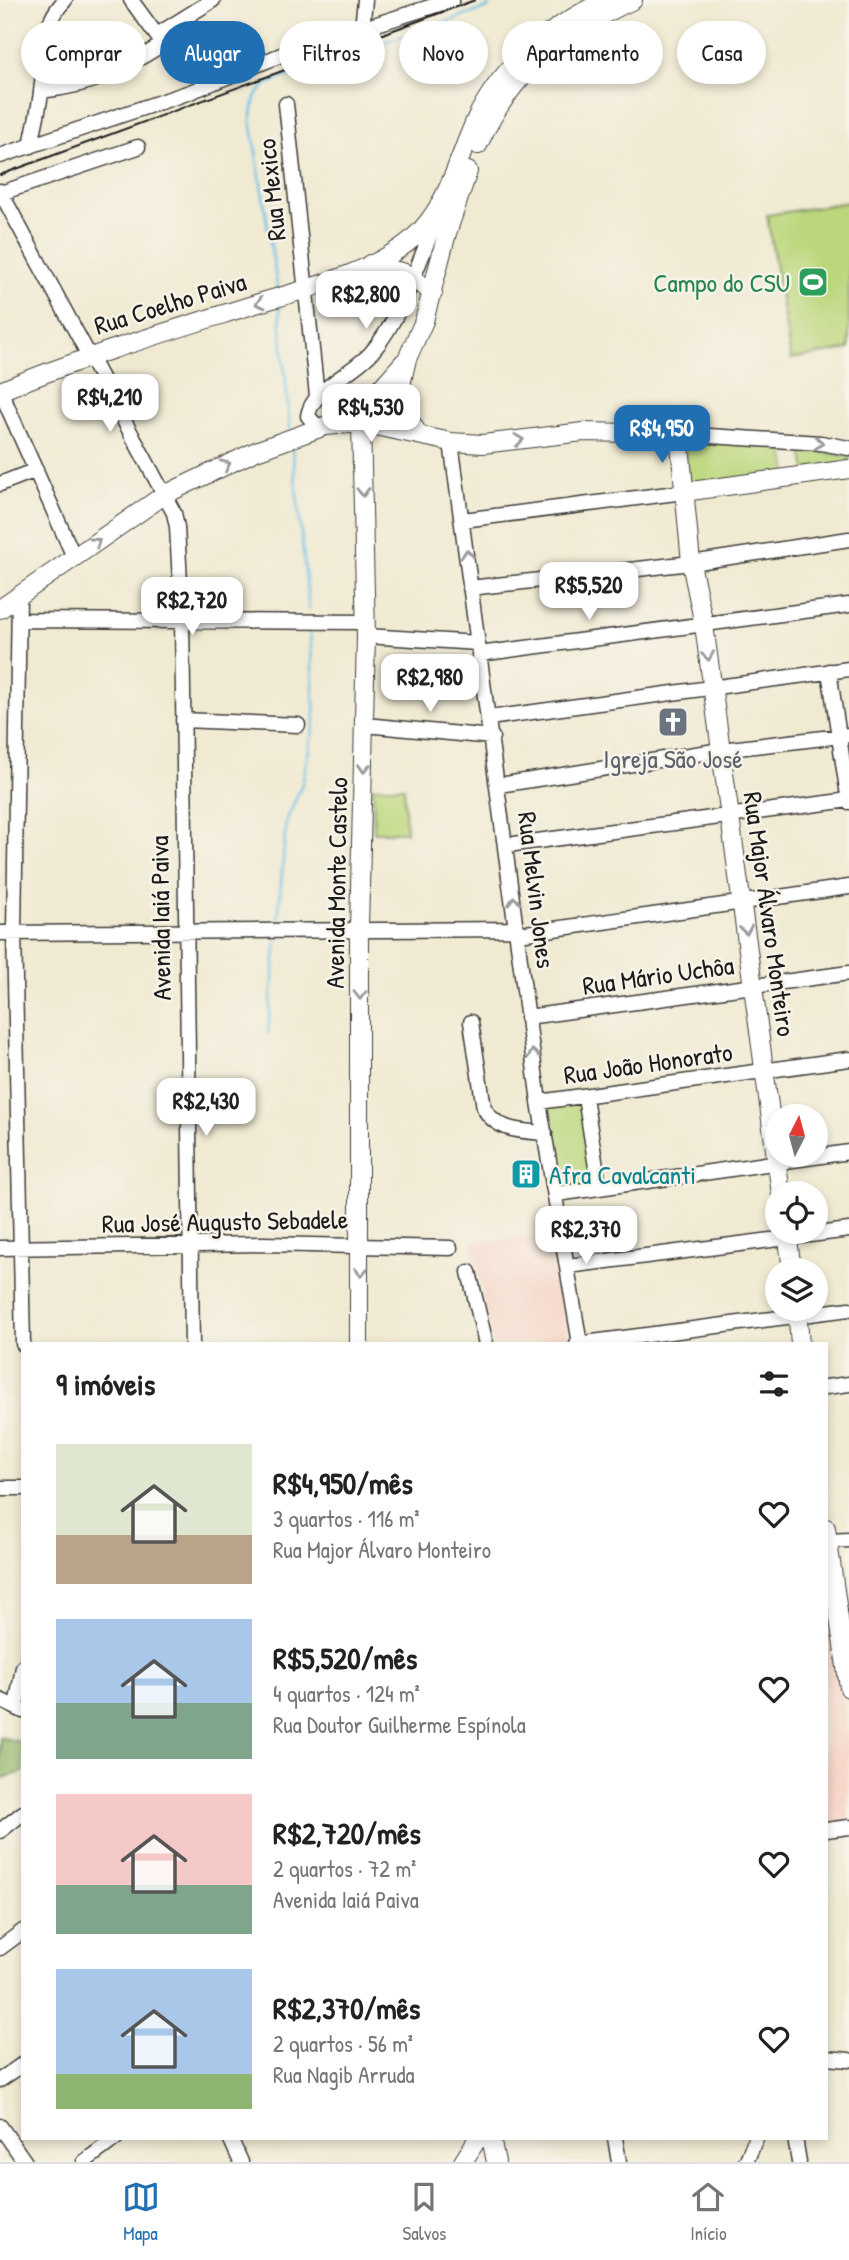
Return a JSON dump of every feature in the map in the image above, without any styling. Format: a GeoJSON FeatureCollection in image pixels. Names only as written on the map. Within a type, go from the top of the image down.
{"type":"FeatureCollection","features":[{"type":"Feature","properties":{"kind":"main road","name":"Rua Coelho Paiva"},"geometry":{"type":"LineString","coordinates":[[0,390],[87,357],[306,288],[370,264],[411,240],[423,228],[449,188],[477,118],[497,85],[531,45],[582,11],[606,0]]}},
{"type":"Feature","properties":{"kind":"main road"},"geometry":{"type":"LineString","coordinates":[[419,435],[401,404],[407,359],[424,321],[447,233],[486,126],[515,82],[559,40],[576,27],[633,0]]}},
{"type":"Feature","properties":{"kind":"main road"},"geometry":{"type":"LineString","coordinates":[[370,264],[395,270],[433,293]]}},
{"type":"Feature","properties":{"kind":"main road"},"geometry":{"type":"LineString","coordinates":[[0,609],[164,495],[256,451],[326,426],[373,397],[407,359]]}},
{"type":"Feature","properties":{"kind":"main road"},"geometry":{"type":"LineString","coordinates":[[326,426],[361,423],[451,442],[483,444],[583,432],[679,434]]}},
{"type":"Feature","properties":{"kind":"main road","name":"Avenida Monte Castelo"},"geometry":{"type":"LineString","coordinates":[[359,1342],[359,929],[365,725],[361,423]]}},
{"type":"Feature","properties":{"kind":"main road","name":"Rua Major Álvaro Monteiro"},"geometry":{"type":"LineString","coordinates":[[679,434],[691,563],[704,625],[769,1104]]}},
{"type":"Feature","properties":{"kind":"main road"},"geometry":{"type":"LineString","coordinates":[[684,492],[849,469]]}},
{"type":"Feature","properties":{"kind":"main road"},"geometry":{"type":"LineString","coordinates":[[798,1321],[800,1342]]}},
{"type":"Feature","properties":{"kind":"main road"},"geometry":{"type":"LineString","coordinates":[[828,1542],[849,1688]]}},
{"type":"Feature","properties":{"kind":"main road"},"geometry":{"type":"LineString","coordinates":[[463,2162],[477,2140]]}},
{"type":"Feature","properties":{"kind":"main road"},"geometry":{"type":"LineString","coordinates":[[491,2140],[496,2162]]}},
{"type":"Feature","properties":{"kind":"street"},"geometry":{"type":"LineString","coordinates":[[31,146],[41,91],[47,25],[65,0]]}},
{"type":"Feature","properties":{"kind":"street"},"geometry":{"type":"LineString","coordinates":[[41,91],[95,81],[116,74],[160,39],[131,0]]}},
{"type":"Feature","properties":{"kind":"street"},"geometry":{"type":"LineString","coordinates":[[184,21],[213,0]]}},
{"type":"Feature","properties":{"kind":"street"},"geometry":{"type":"LineString","coordinates":[[363,21],[365,0]]}},
{"type":"Feature","properties":{"kind":"street"},"geometry":{"type":"LineString","coordinates":[[384,21],[452,0]]}},
{"type":"Feature","properties":{"kind":"street"},"geometry":{"type":"LineString","coordinates":[[0,156],[190,92],[279,55]]}},
{"type":"Feature","properties":{"kind":"street","name":"Rua Mexico"},"geometry":{"type":"LineString","coordinates":[[286,104],[317,396],[309,406],[308,416],[314,424],[326,426]]}},
{"type":"Feature","properties":{"kind":"street"},"geometry":{"type":"LineString","coordinates":[[1,195],[138,147]]}},
{"type":"Feature","properties":{"kind":"street"},"geometry":{"type":"LineString","coordinates":[[317,396],[347,375],[372,351],[412,278],[449,188]]}},
{"type":"Feature","properties":{"kind":"street","name":"Avenida Iaiá Paiva"},"geometry":{"type":"LineString","coordinates":[[1,195],[164,495],[177,527],[182,619],[191,1342]]}},
{"type":"Feature","properties":{"kind":"street"},"geometry":{"type":"LineString","coordinates":[[0,390],[74,557]]}},
{"type":"Feature","properties":{"kind":"street"},"geometry":{"type":"LineString","coordinates":[[679,434],[821,443],[849,448]]}},
{"type":"Feature","properties":{"kind":"street","name":"Rua Melvin Jones"},"geometry":{"type":"LineString","coordinates":[[451,442],[519,931],[539,1102],[557,1194],[579,1342]]}},
{"type":"Feature","properties":{"kind":"street"},"geometry":{"type":"LineString","coordinates":[[0,484],[36,470]]}},
{"type":"Feature","properties":{"kind":"street"},"geometry":{"type":"LineString","coordinates":[[463,520],[684,492]]}},
{"type":"Feature","properties":{"kind":"street"},"geometry":{"type":"LineString","coordinates":[[470,588],[691,563],[849,539]]}},
{"type":"Feature","properties":{"kind":"street"},"geometry":{"type":"LineString","coordinates":[[19,595],[7,933],[23,1342]]}},
{"type":"Feature","properties":{"kind":"street"},"geometry":{"type":"LineString","coordinates":[[20,620],[182,619],[365,629],[479,649],[704,625],[849,605]]}},
{"type":"Feature","properties":{"kind":"street"},"geometry":{"type":"LineString","coordinates":[[489,718],[849,669]]}},
{"type":"Feature","properties":{"kind":"street"},"geometry":{"type":"LineString","coordinates":[[507,845],[849,801],[844,736],[829,671]]}},
{"type":"Feature","properties":{"kind":"street"},"geometry":{"type":"LineString","coordinates":[[183,720],[298,724]]}},
{"type":"Feature","properties":{"kind":"street"},"geometry":{"type":"LineString","coordinates":[[365,725],[492,737]]}},
{"type":"Feature","properties":{"kind":"street"},"geometry":{"type":"LineString","coordinates":[[499,785],[721,750],[844,736]]}},
{"type":"Feature","properties":{"kind":"street"},"geometry":{"type":"LineString","coordinates":[[7,933],[359,929],[519,931],[849,887]]}},
{"type":"Feature","properties":{"kind":"street","name":"Rua Mário Uchôa"},"geometry":{"type":"LineString","coordinates":[[527,1017],[849,973]]}},
{"type":"Feature","properties":{"kind":"street"},"geometry":{"type":"LineString","coordinates":[[471,1022],[484,1108],[489,1119],[510,1129],[545,1133]]}},
{"type":"Feature","properties":{"kind":"street","name":"Rua João Honorato"},"geometry":{"type":"LineString","coordinates":[[539,1102],[849,1059]]}},
{"type":"Feature","properties":{"kind":"street"},"geometry":{"type":"LineString","coordinates":[[585,1097],[599,1186]]}},
{"type":"Feature","properties":{"kind":"street"},"geometry":{"type":"LineString","coordinates":[[828,1155],[849,1152]]}},
{"type":"Feature","properties":{"kind":"street"},"geometry":{"type":"LineString","coordinates":[[557,1194],[765,1164]]}},
{"type":"Feature","properties":{"kind":"street"},"geometry":{"type":"LineString","coordinates":[[828,1232],[849,1230]]}},
{"type":"Feature","properties":{"kind":"street"},"geometry":{"type":"LineString","coordinates":[[568,1266],[765,1238]]}},
{"type":"Feature","properties":{"kind":"street","name":"Rua José Augusto Sebadele"},"geometry":{"type":"LineString","coordinates":[[0,1248],[361,1244],[450,1248]]}},
{"type":"Feature","properties":{"kind":"street"},"geometry":{"type":"LineString","coordinates":[[469,1272],[486,1342]]}},
{"type":"Feature","properties":{"kind":"street"},"geometry":{"type":"LineString","coordinates":[[828,1310],[849,1309]]}},
{"type":"Feature","properties":{"kind":"street"},"geometry":{"type":"LineString","coordinates":[[610,1342],[688,1337],[765,1319]]}},
{"type":"Feature","properties":{"kind":"street"},"geometry":{"type":"LineString","coordinates":[[828,1387],[849,1384]]}},
{"type":"Feature","properties":{"kind":"street"},"geometry":{"type":"LineString","coordinates":[[0,1488],[21,1488]]}},
{"type":"Feature","properties":{"kind":"street"},"geometry":{"type":"LineString","coordinates":[[828,1535],[849,1540]]}},
{"type":"Feature","properties":{"kind":"street"},"geometry":{"type":"LineString","coordinates":[[0,1700],[19,1709],[21,1688]]}},
{"type":"Feature","properties":{"kind":"street"},"geometry":{"type":"LineString","coordinates":[[0,1831],[21,1815]]}},
{"type":"Feature","properties":{"kind":"street"},"geometry":{"type":"LineString","coordinates":[[828,1828],[849,1827]]}},
{"type":"Feature","properties":{"kind":"street"},"geometry":{"type":"LineString","coordinates":[[0,1948],[21,1932]]}},
{"type":"Feature","properties":{"kind":"street"},"geometry":{"type":"LineString","coordinates":[[828,2058],[849,2060]]}},
{"type":"Feature","properties":{"kind":"street"},"geometry":{"type":"LineString","coordinates":[[0,2080],[21,2064]]}},
{"type":"Feature","properties":{"kind":"street"},"geometry":{"type":"LineString","coordinates":[[0,2126],[25,2162]]}},
{"type":"Feature","properties":{"kind":"street"},"geometry":{"type":"LineString","coordinates":[[84,2162],[113,2140]]}},
{"type":"Feature","properties":{"kind":"street"},"geometry":{"type":"LineString","coordinates":[[231,2140],[241,2162]]}},
{"type":"Feature","properties":{"kind":"street"},"geometry":{"type":"LineString","coordinates":[[615,2140],[619,2162]]}},
{"type":"Feature","properties":{"kind":"street"},"geometry":{"type":"LineString","coordinates":[[746,2162],[755,2140]]}},
{"type":"Feature","properties":{"kind":"street"},"geometry":{"type":"LineString","coordinates":[[795,2140],[799,2162]]}},
{"type":"Feature","properties":{"kind":"shaded area"},"geometry":{"type":"Polygon","coordinates":[[[551,1236],[568,1338],[493,1342],[472,1242],[551,1236]]]}},
{"type":"Feature","properties":{"kind":"shaded area"},"geometry":{"type":"Polygon","coordinates":[[[828,1590],[849,1747],[849,1823],[828,1827],[828,1590]]]}},
{"type":"Feature","properties":{"kind":"green space","name":"Campo do CSU"},"geometry":{"type":"Polygon","coordinates":[[[849,202],[849,349],[791,359],[767,215],[849,202]]]}},
{"type":"Feature","properties":{"kind":"green space"},"geometry":{"type":"Polygon","coordinates":[[[685,438],[783,445],[788,473],[688,487],[685,438]]]}},
{"type":"Feature","properties":{"kind":"green space"},"geometry":{"type":"Polygon","coordinates":[[[802,450],[849,456],[849,464],[806,470],[802,450]]]}},
{"type":"Feature","properties":{"kind":"green space"},"geometry":{"type":"Polygon","coordinates":[[[373,787],[404,787],[406,832],[374,832],[373,787]]]}},
{"type":"Feature","properties":{"kind":"green space"},"geometry":{"type":"Polygon","coordinates":[[[585,1097],[599,1186],[556,1191],[539,1102],[585,1097]]]}},
{"type":"Feature","properties":{"kind":"green space"},"geometry":{"type":"Polygon","coordinates":[[[0,1737],[21,1742],[21,1773],[0,1779],[0,1737]]]}},
{"type":"Feature","properties":{"kind":"waterway"},"geometry":{"type":"LineString","coordinates":[[278,291],[251,121],[255,97],[267,84],[347,54],[488,8],[488,0]]}},
{"type":"Feature","properties":{"kind":"waterway"},"geometry":{"type":"LineString","coordinates":[[279,304],[290,429]]}},
{"type":"Feature","properties":{"kind":"waterway"},"geometry":{"type":"LineString","coordinates":[[292,447],[309,609]]}},
{"type":"Feature","properties":{"kind":"waterway"},"geometry":{"type":"LineString","coordinates":[[278,922],[286,822],[302,784],[315,720],[310,631]]}},
{"type":"Feature","properties":{"kind":"waterway"},"geometry":{"type":"LineString","coordinates":[[268,1033],[277,939]]}},
{"type":"Feature","properties":{"kind":"tram line"},"geometry":{"type":"LineString","coordinates":[[0,175],[475,0]]}},
{"type":"Feature","properties":{"kind":"place","name":"Campo do CSU"},"geometry":{"type":"Point","coordinates":[813,282]}},
{"type":"Feature","properties":{"kind":"place","name":"Igreja São José"},"geometry":{"type":"Point","coordinates":[673,722]}},
{"type":"Feature","properties":{"kind":"place","name":"Afra Cavalcanti"},"geometry":{"type":"Point","coordinates":[526,1174]}}]}
